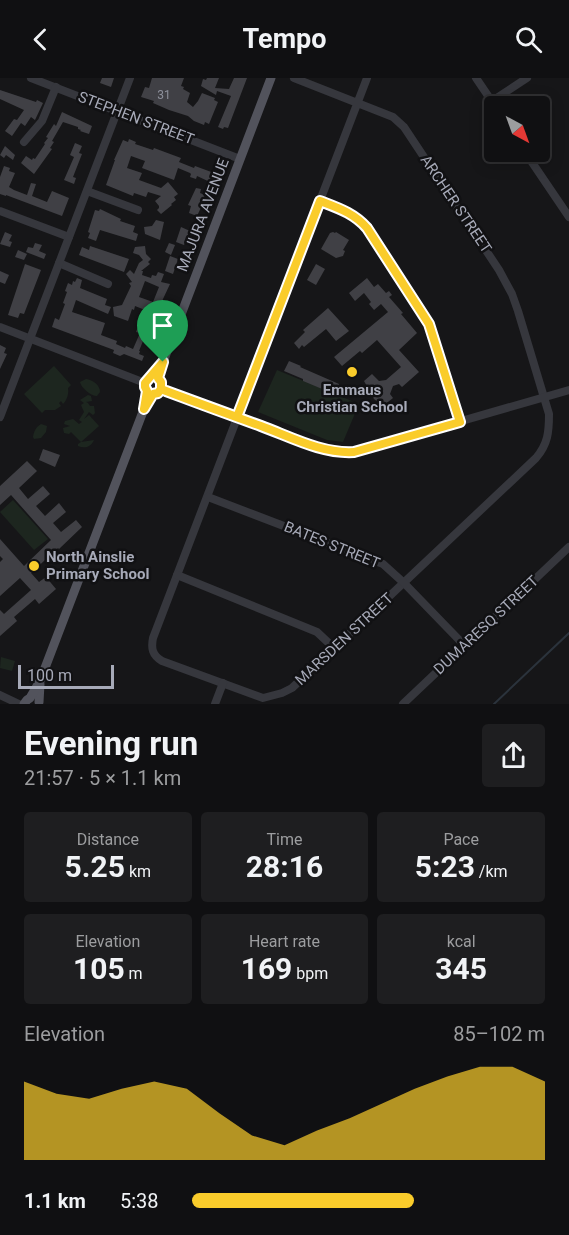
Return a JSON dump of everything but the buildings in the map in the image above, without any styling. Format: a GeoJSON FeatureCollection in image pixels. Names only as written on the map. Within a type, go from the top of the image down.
{"type":"FeatureCollection","features":[{"type":"Feature","properties":{"kind":"main road","name":"MAJURA AVENUE"},"geometry":{"type":"LineString","coordinates":[[152,385],[163,362],[271,78]]}},
{"type":"Feature","properties":{"kind":"main road"},"geometry":{"type":"LineString","coordinates":[[30,702],[152,385]]}},
{"type":"Feature","properties":{"kind":"street","name":"STEPHEN STREET"},"geometry":{"type":"LineString","coordinates":[[31,78],[240,159]]}},
{"type":"Feature","properties":{"kind":"street"},"geometry":{"type":"LineString","coordinates":[[0,417],[130,78]]}},
{"type":"Feature","properties":{"kind":"street","name":"ARCHER STREET"},"geometry":{"type":"LineString","coordinates":[[294,78],[393,117],[404,127],[499,270],[512,294],[544,397]]}},
{"type":"Feature","properties":{"kind":"street","name":"MARSDEN STREET"},"geometry":{"type":"LineString","coordinates":[[367,78],[177,575],[151,647],[155,657],[263,698],[292,688],[541,453],[549,431],[549,414],[544,397]]}},
{"type":"Feature","properties":{"kind":"street"},"geometry":{"type":"LineString","coordinates":[[476,78],[488,96]]}},
{"type":"Feature","properties":{"kind":"street"},"geometry":{"type":"LineString","coordinates":[[504,96],[527,78]]}},
{"type":"Feature","properties":{"kind":"street"},"geometry":{"type":"LineString","coordinates":[[24,142],[42,121],[56,87]]}},
{"type":"Feature","properties":{"kind":"street"},"geometry":{"type":"LineString","coordinates":[[532,162],[569,217]]}},
{"type":"Feature","properties":{"kind":"street"},"geometry":{"type":"LineString","coordinates":[[87,191],[138,210]]}},
{"type":"Feature","properties":{"kind":"street"},"geometry":{"type":"LineString","coordinates":[[320,201],[359,219],[416,305],[432,332],[460,422]]}},
{"type":"Feature","properties":{"kind":"street"},"geometry":{"type":"LineString","coordinates":[[0,211],[69,237]]}},
{"type":"Feature","properties":{"kind":"street"},"geometry":{"type":"LineString","coordinates":[[59,263],[108,284]]}},
{"type":"Feature","properties":{"kind":"street"},"geometry":{"type":"LineString","coordinates":[[0,327],[318,447],[342,453],[354,452],[569,390]]}},
{"type":"Feature","properties":{"kind":"street","name":"BATES STREET"},"geometry":{"type":"LineString","coordinates":[[208,496],[383,564],[464,645]]}},
{"type":"Feature","properties":{"kind":"street","name":"DUMARESQ STREET"},"geometry":{"type":"LineString","coordinates":[[404,704],[569,547]]}},
{"type":"Feature","properties":{"kind":"street"},"geometry":{"type":"LineString","coordinates":[[177,575],[317,632],[334,648]]}},
{"type":"Feature","properties":{"kind":"street"},"geometry":{"type":"LineString","coordinates":[[215,704],[223,683]]}},
{"type":"Feature","properties":{"kind":"street"},"geometry":{"type":"LineString","coordinates":[[0,695],[30,702]]}},
{"type":"Feature","properties":{"kind":"shaded area"},"geometry":{"type":"Polygon","coordinates":[[[54,366],[71,385],[68,388],[66,401],[63,404],[61,401],[59,403],[61,406],[42,413],[24,394],[54,366]]]}},
{"type":"Feature","properties":{"kind":"shaded area"},"geometry":{"type":"Polygon","coordinates":[[[277,370],[359,404],[343,442],[327,440],[258,412],[277,370]]]}},
{"type":"Feature","properties":{"kind":"shaded area"},"geometry":{"type":"Polygon","coordinates":[[[86,379],[99,387],[100,392],[97,396],[82,387],[80,382],[86,379]]]}},
{"type":"Feature","properties":{"kind":"shaded area"},"geometry":{"type":"Polygon","coordinates":[[[88,395],[91,396],[92,401],[86,402],[94,406],[95,413],[93,415],[89,412],[84,419],[89,415],[99,426],[81,442],[71,432],[64,433],[63,428],[70,426],[64,424],[65,421],[73,419],[79,424],[82,422],[79,420],[84,412],[81,405],[84,403],[80,400],[88,395]]]}},
{"type":"Feature","properties":{"kind":"shaded area"},"geometry":{"type":"Polygon","coordinates":[[[41,424],[47,426],[46,432],[41,438],[34,439],[35,431],[41,424]]]}},
{"type":"Feature","properties":{"kind":"shaded area"},"geometry":{"type":"Polygon","coordinates":[[[94,440],[85,447],[78,446],[81,442],[94,440]]]}},
{"type":"Feature","properties":{"kind":"shaded area"},"geometry":{"type":"Polygon","coordinates":[[[13,500],[48,539],[34,550],[0,512],[13,500]]]}},
{"type":"Feature","properties":{"kind":"shaded area"},"geometry":{"type":"Polygon","coordinates":[[[1,657],[15,661],[12,671],[0,668],[1,657]]]}},
{"type":"Feature","properties":{"kind":"waterway"},"geometry":{"type":"LineString","coordinates":[[494,704],[569,633]]}},
{"type":"Feature","properties":{"kind":"place","name":"Emmaus Christian School"},"geometry":{"type":"Point","coordinates":[352,372]}},
{"type":"Feature","properties":{"kind":"place","name":"North Ainslie Primary School"},"geometry":{"type":"Point","coordinates":[34,566]}},
{"type":"Feature","properties":{"kind":"route"},"geometry":{"type":"LineString","coordinates":[[163,362],[145,383],[147,391],[144,409],[153,394],[158,393],[161,389],[237,417],[260,426],[318,447],[342,453],[354,452],[460,422],[429,324],[367,228],[359,219],[320,201],[237,417],[166,391],[161,389],[162,384],[158,378],[163,362]]}}]}
